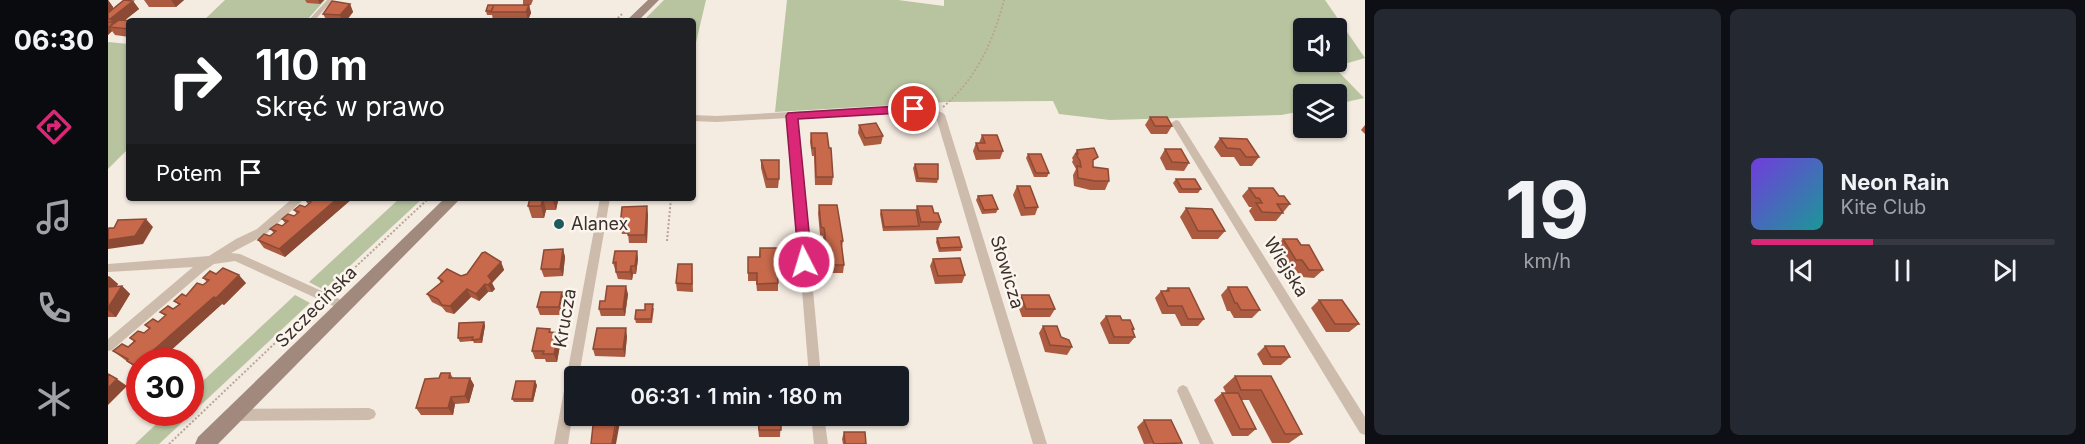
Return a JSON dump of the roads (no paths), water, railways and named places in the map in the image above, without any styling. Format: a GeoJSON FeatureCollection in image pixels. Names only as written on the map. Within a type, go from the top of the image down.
{"type":"FeatureCollection","features":[{"type":"Feature","properties":{"kind":"main road"},"geometry":{"type":"LineString","coordinates":[[635,18],[654,0]]}},
{"type":"Feature","properties":{"kind":"main road","name":"Szczecińska"},"geometry":{"type":"LineString","coordinates":[[205,444],[451,201]]}},
{"type":"Feature","properties":{"kind":"street","name":"Słowicza"},"geometry":{"type":"LineString","coordinates":[[792,116],[899,109],[936,112],[943,118],[1040,444]]}},
{"type":"Feature","properties":{"kind":"street"},"geometry":{"type":"LineString","coordinates":[[696,118],[792,116],[814,366]]}},
{"type":"Feature","properties":{"kind":"street","name":"Wiejska"},"geometry":{"type":"LineString","coordinates":[[1176,123],[1365,429]]}},
{"type":"Feature","properties":{"kind":"street"},"geometry":{"type":"LineString","coordinates":[[108,346],[200,268],[218,259],[240,242],[261,232],[297,201]]}},
{"type":"Feature","properties":{"kind":"street","name":"Krucza"},"geometry":{"type":"LineString","coordinates":[[561,444],[604,201]]}},
{"type":"Feature","properties":{"kind":"street"},"geometry":{"type":"LineString","coordinates":[[108,268],[192,263],[236,257],[344,306]]}},
{"type":"Feature","properties":{"kind":"street"},"geometry":{"type":"LineString","coordinates":[[1183,391],[1207,444]]}},
{"type":"Feature","properties":{"kind":"street"},"geometry":{"type":"LineString","coordinates":[[235,415],[369,414]]}},
{"type":"Feature","properties":{"kind":"street"},"geometry":{"type":"LineString","coordinates":[[819,426],[821,444]]}},
{"type":"Feature","properties":{"kind":"lane"},"geometry":{"type":"LineString","coordinates":[[314,18],[330,0]]}},
{"type":"Feature","properties":{"kind":"place","name":"Alanex"},"geometry":{"type":"Point","coordinates":[559,224]}}]}
